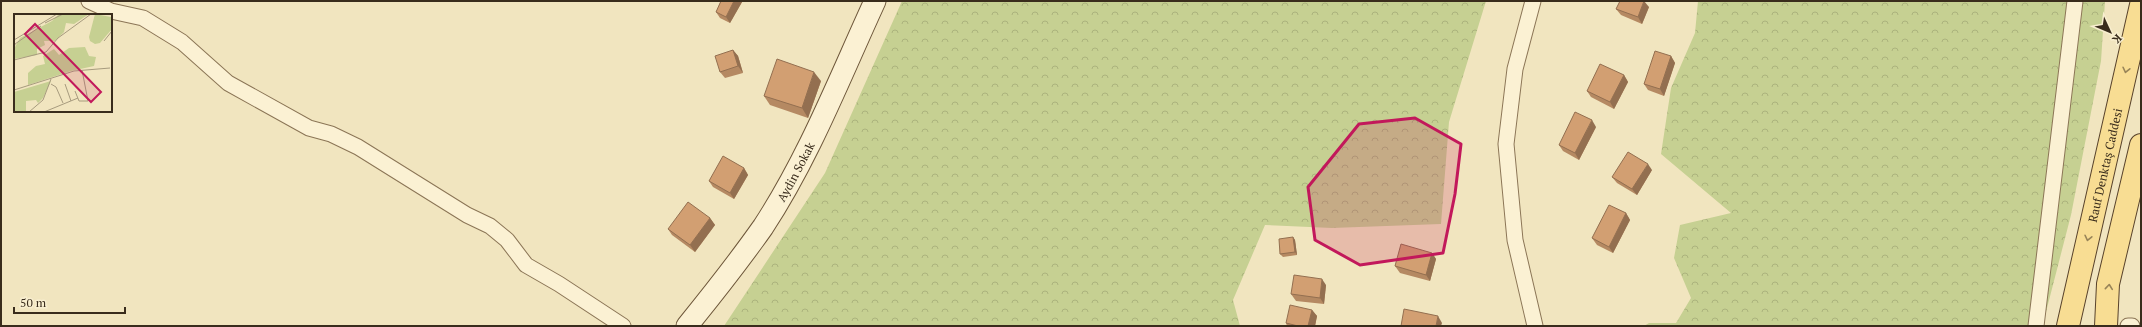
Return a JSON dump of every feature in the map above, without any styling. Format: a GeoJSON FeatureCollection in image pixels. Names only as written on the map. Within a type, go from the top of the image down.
{"type":"FeatureCollection","features":[{"type":"Feature","properties":{"kind":"main road","name":"Rauf Denktaş Caddesi"},"geometry":{"type":"LineString","coordinates":[[2068,326],[2141,5]]}},
{"type":"Feature","properties":{"kind":"main road"},"geometry":{"type":"LineString","coordinates":[[2106,326],[2108,284],[2141,144]]}},
{"type":"Feature","properties":{"kind":"street"},"geometry":{"type":"LineString","coordinates":[[89,1],[111,11],[143,18],[182,42],[228,83],[309,128],[330,134],[358,147],[468,215],[490,226],[507,240],[526,265],[559,284],[623,326]]}},
{"type":"Feature","properties":{"kind":"street","name":"Aydin Sokak"},"geometry":{"type":"LineString","coordinates":[[687,326],[724,280],[771,212],[806,150],[875,1]]}},
{"type":"Feature","properties":{"kind":"street"},"geometry":{"type":"LineString","coordinates":[[1533,1],[1515,69],[1506,144],[1515,240],[1535,326]]}},
{"type":"Feature","properties":{"kind":"street"},"geometry":{"type":"LineString","coordinates":[[2036,326],[2075,1]]}},
{"type":"Feature","properties":{"kind":"highlighted area"},"geometry":{"type":"Polygon","coordinates":[[[1415,118],[1461,144],[1455,194],[1443,253],[1360,265],[1315,240],[1308,187],[1359,124],[1415,118]]]}},
{"type":"Feature","properties":{"kind":"green space"},"geometry":{"type":"Polygon","coordinates":[[[902,1],[1486,1],[1449,122],[1441,224],[1332,228],[1265,225],[1233,300],[1240,326],[724,326],[825,173],[902,1]]]}},
{"type":"Feature","properties":{"kind":"green space"},"geometry":{"type":"Polygon","coordinates":[[[1698,1],[2105,1],[2101,61],[2071,215],[2046,312],[2034,326],[1644,326],[1649,323],[1676,323],[1691,298],[1674,258],[1680,225],[1731,213],[1661,154],[1671,88],[1695,33],[1698,1]]]}},
{"type":"Feature","properties":{"kind":"building"},"geometry":{"type":"Polygon","coordinates":[[[721,1],[734,1],[726,17],[716,12],[721,1]]]}},
{"type":"Feature","properties":{"kind":"building"},"geometry":{"type":"Polygon","coordinates":[[[1620,1],[1644,1],[1638,17],[1616,9],[1620,1]]]}},
{"type":"Feature","properties":{"kind":"building"},"geometry":{"type":"Polygon","coordinates":[[[733,50],[738,66],[720,72],[715,56],[733,50]]]}},
{"type":"Feature","properties":{"kind":"building"},"geometry":{"type":"Polygon","coordinates":[[[1655,51],[1671,56],[1660,89],[1644,84],[1655,51]]]}},
{"type":"Feature","properties":{"kind":"building"},"geometry":{"type":"Polygon","coordinates":[[[777,59],[814,72],[802,108],[764,96],[777,59]]]}},
{"type":"Feature","properties":{"kind":"building"},"geometry":{"type":"Polygon","coordinates":[[[1600,64],[1624,75],[1610,102],[1587,91],[1600,64]]]}},
{"type":"Feature","properties":{"kind":"building"},"geometry":{"type":"Polygon","coordinates":[[[1575,112],[1592,120],[1575,153],[1559,145],[1575,112]]]}},
{"type":"Feature","properties":{"kind":"building"},"geometry":{"type":"Polygon","coordinates":[[[1628,152],[1648,164],[1632,189],[1612,177],[1628,152]]]}},
{"type":"Feature","properties":{"kind":"building"},"geometry":{"type":"Polygon","coordinates":[[[723,156],[744,168],[730,193],[709,181],[723,156]]]}},
{"type":"Feature","properties":{"kind":"building"},"geometry":{"type":"Polygon","coordinates":[[[688,202],[710,218],[690,245],[668,229],[688,202]]]}},
{"type":"Feature","properties":{"kind":"building"},"geometry":{"type":"Polygon","coordinates":[[[1609,205],[1626,213],[1609,247],[1592,238],[1609,205]]]}},
{"type":"Feature","properties":{"kind":"building"},"geometry":{"type":"Polygon","coordinates":[[[1293,237],[1295,252],[1280,254],[1279,239],[1293,237]]]}},
{"type":"Feature","properties":{"kind":"building"},"geometry":{"type":"Polygon","coordinates":[[[1401,244],[1432,253],[1426,275],[1395,266],[1401,244]]]}},
{"type":"Feature","properties":{"kind":"building"},"geometry":{"type":"Polygon","coordinates":[[[1294,275],[1322,279],[1320,298],[1291,294],[1294,275]]]}},
{"type":"Feature","properties":{"kind":"building"},"geometry":{"type":"Polygon","coordinates":[[[1290,305],[1312,310],[1308,326],[1298,326],[1286,323],[1290,305]]]}},
{"type":"Feature","properties":{"kind":"building"},"geometry":{"type":"Polygon","coordinates":[[[1404,309],[1438,316],[1436,326],[1401,326],[1404,309]]]}}]}
